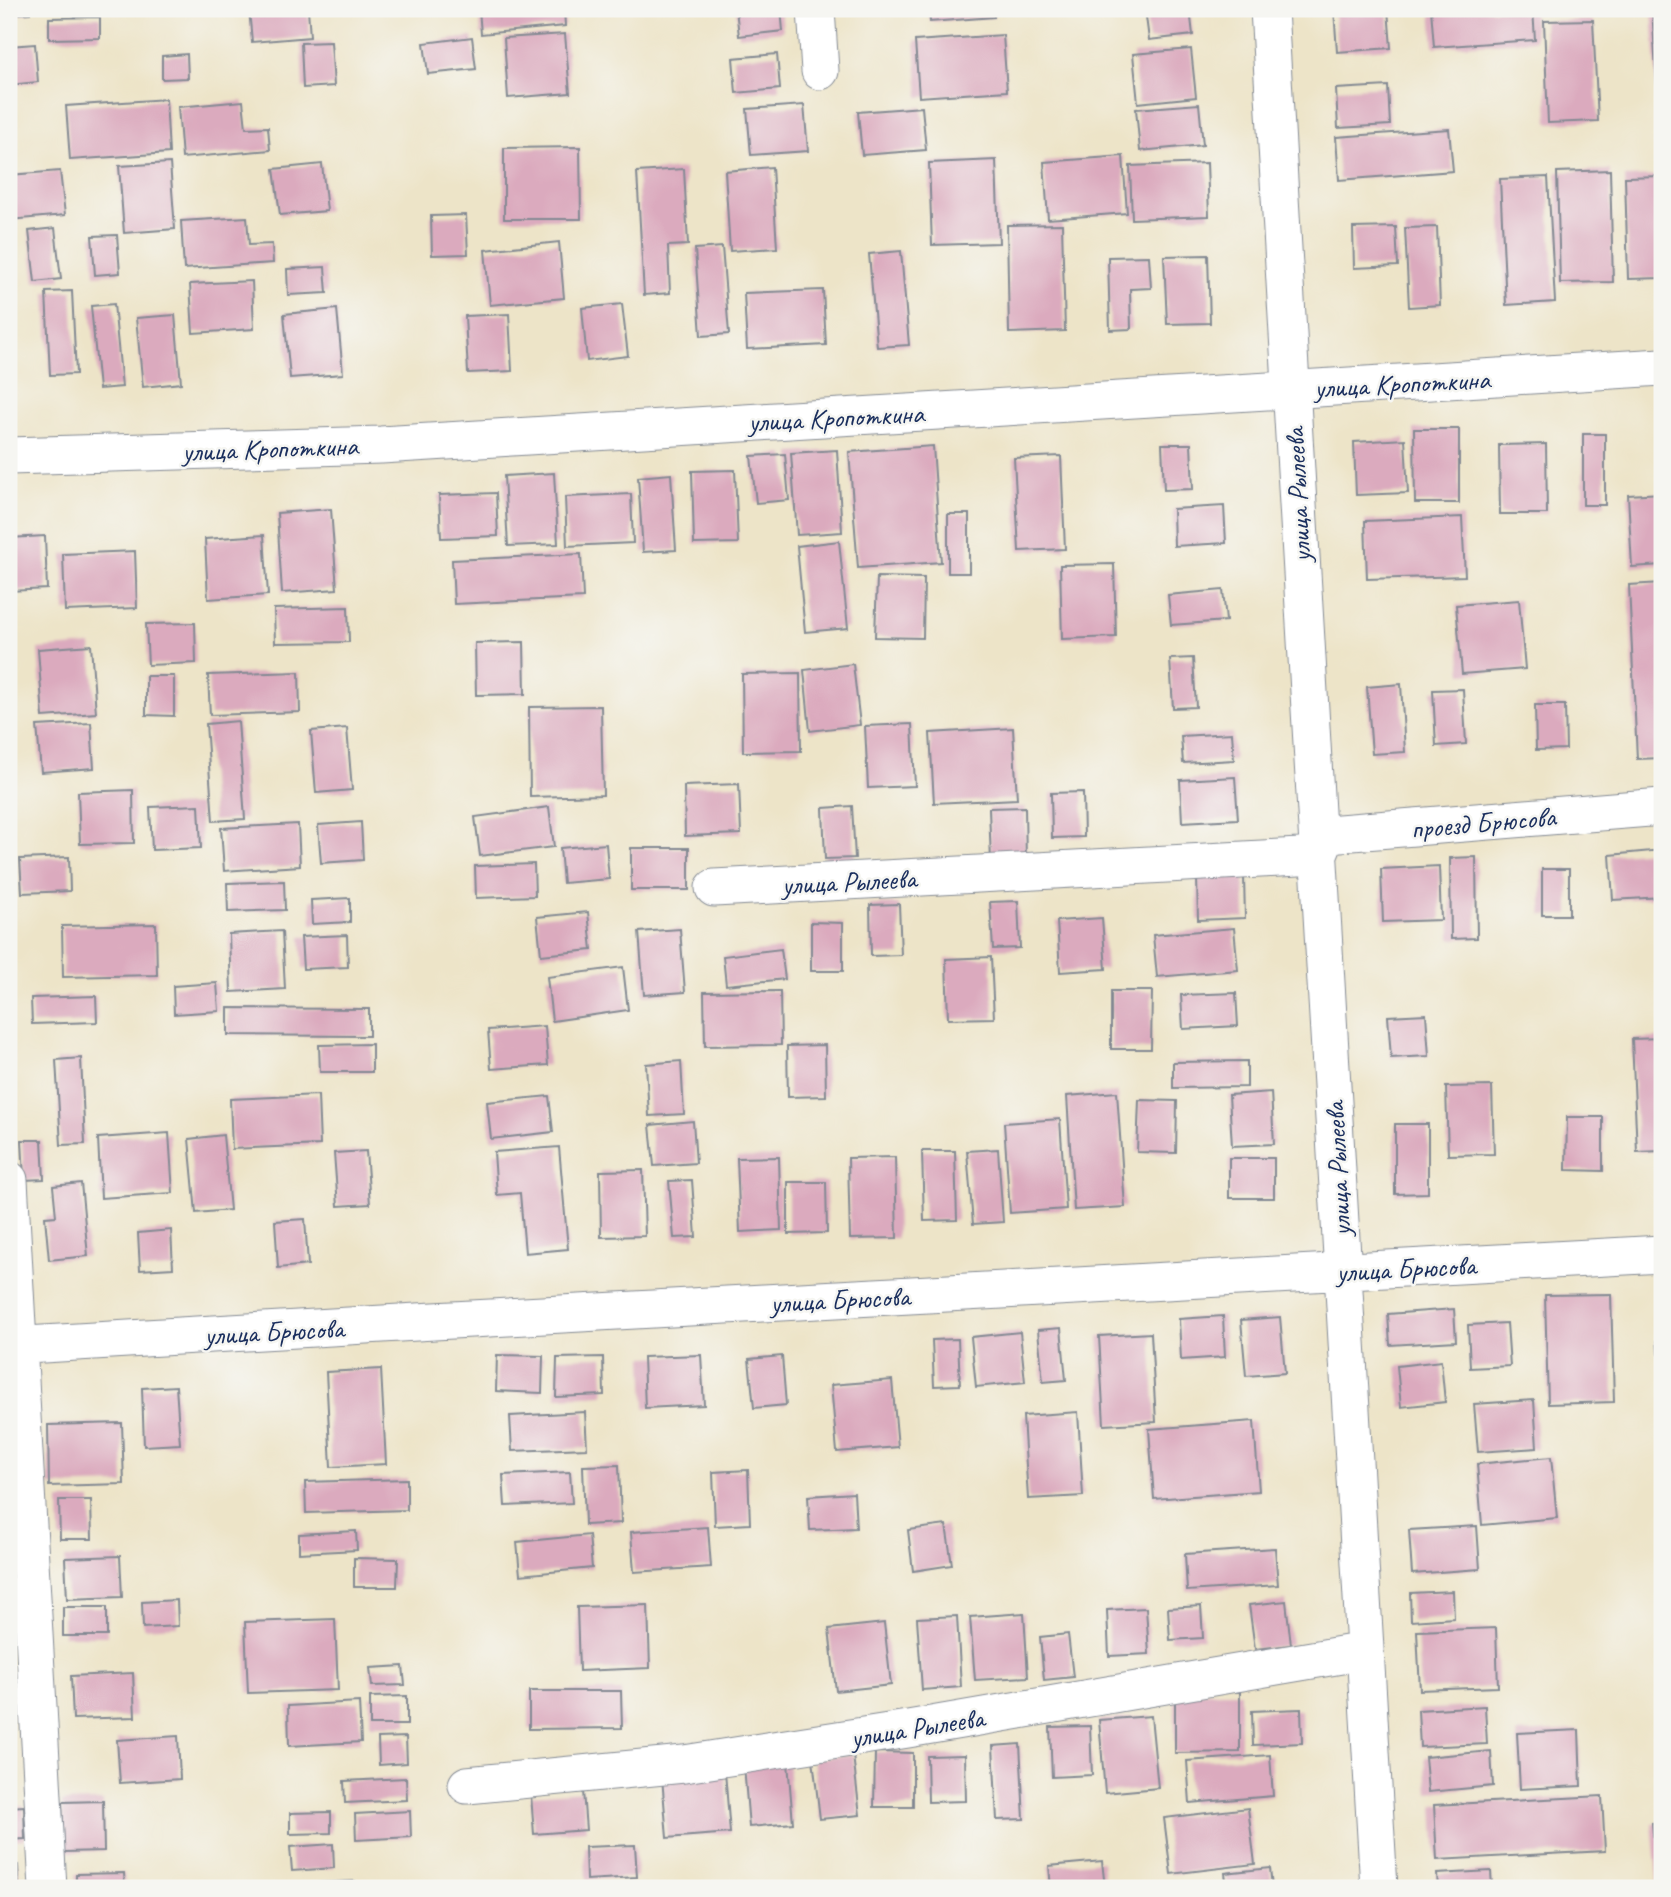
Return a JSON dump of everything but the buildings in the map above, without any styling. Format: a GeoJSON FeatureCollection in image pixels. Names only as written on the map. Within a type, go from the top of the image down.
{"type":"FeatureCollection","features":[{"type":"Feature","properties":{"kind":"street"},"geometry":{"type":"LineString","coordinates":[[816,9],[820,71]]}},
{"type":"Feature","properties":{"kind":"street","name":"улица Рылеева"},"geometry":{"type":"LineString","coordinates":[[1269,9],[1379,1888]]}},
{"type":"Feature","properties":{"kind":"street","name":"улица Кропоткина"},"geometry":{"type":"LineString","coordinates":[[9,456],[395,444],[1662,367]]}},
{"type":"Feature","properties":{"kind":"street","name":"проезд Брюсова"},"geometry":{"type":"LineString","coordinates":[[1318,856],[1327,834],[1662,807]]}},
{"type":"Feature","properties":{"kind":"street","name":"улица Рылеева"},"geometry":{"type":"LineString","coordinates":[[715,888],[1318,856]]}},
{"type":"Feature","properties":{"kind":"street"},"geometry":{"type":"LineString","coordinates":[[9,1180],[13,1346],[48,1888]]}},
{"type":"Feature","properties":{"kind":"street","name":"улица Брюсова"},"geometry":{"type":"LineString","coordinates":[[13,1346],[1662,1254]]}},
{"type":"Feature","properties":{"kind":"street","name":"улица Рылеева"},"geometry":{"type":"LineString","coordinates":[[467,1785],[684,1764],[908,1729],[1365,1651]]}}]}
